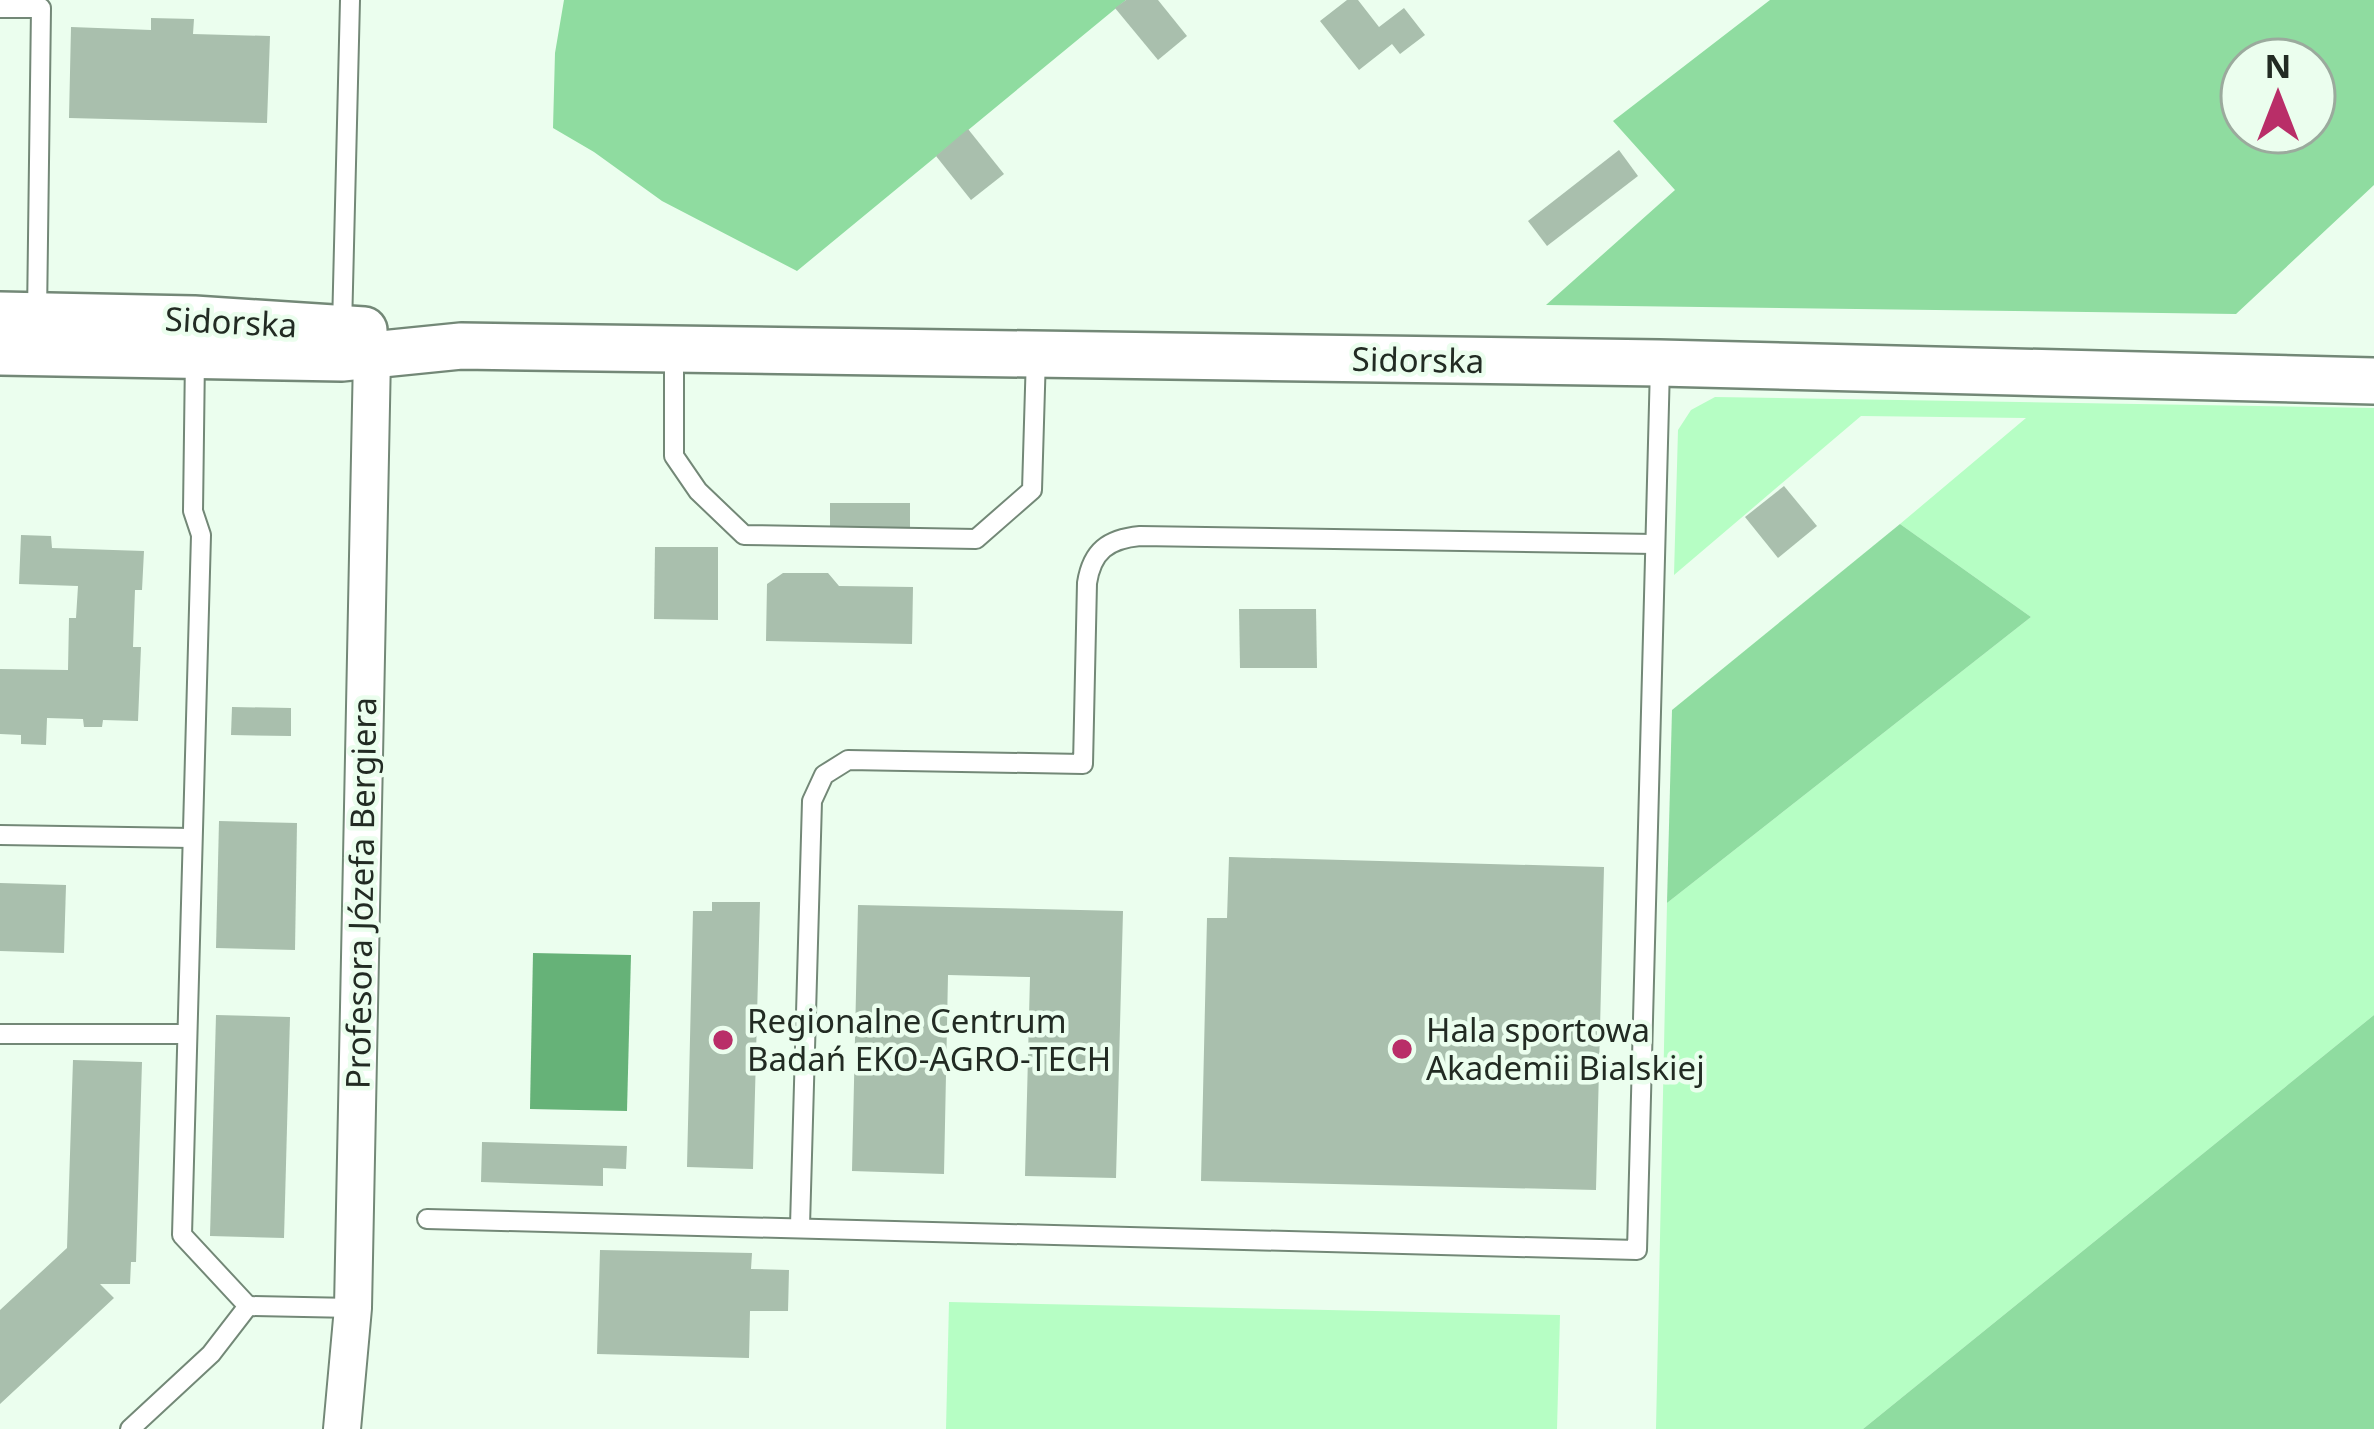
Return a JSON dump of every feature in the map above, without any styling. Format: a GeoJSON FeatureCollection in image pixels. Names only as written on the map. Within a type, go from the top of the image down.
{"type":"FeatureCollection","features":[{"type":"Feature","properties":{"kind":"street","name":"Sidorska"},"geometry":{"type":"LineString","coordinates":[[18,334],[461,346],[1660,363],[2374,381]]}},
{"type":"Feature","properties":{"kind":"street","name":"Profesora Józefa Bergiera"},"geometry":{"type":"LineString","coordinates":[[343,1429],[353,1308],[357,343]]}},
{"type":"Feature","properties":{"kind":"lane"},"geometry":{"type":"LineString","coordinates":[[350,0],[357,343]]}},
{"type":"Feature","properties":{"kind":"lane"},"geometry":{"type":"LineString","coordinates":[[0,8],[41,8],[18,334]]}},
{"type":"Feature","properties":{"kind":"lane"},"geometry":{"type":"LineString","coordinates":[[194,337],[193,512],[200,535],[182,1235],[248,1306],[353,1308]]}},
{"type":"Feature","properties":{"kind":"lane"},"geometry":{"type":"LineString","coordinates":[[674,349],[674,456],[698,491],[744,535],[930,538],[976,538],[1033,490],[1036,354]]}},
{"type":"Feature","properties":{"kind":"lane"},"geometry":{"type":"LineString","coordinates":[[427,1219],[1637,1250],[1660,363]]}},
{"type":"Feature","properties":{"kind":"lane"},"geometry":{"type":"LineString","coordinates":[[800,1226],[812,801],[824,775],[848,760],[1083,764],[1088,584],[1090,564],[1100,549],[1118,538],[1140,536],[1655,544]]}},
{"type":"Feature","properties":{"kind":"lane"},"geometry":{"type":"LineString","coordinates":[[0,836],[192,838]]}},
{"type":"Feature","properties":{"kind":"lane"},"geometry":{"type":"LineString","coordinates":[[0,1034],[187,1034]]}},
{"type":"Feature","properties":{"kind":"lane"},"geometry":{"type":"LineString","coordinates":[[130,1429],[211,1354],[248,1306]]}},
{"type":"Feature","properties":{"kind":"shaded area"},"geometry":{"type":"Polygon","coordinates":[[[564,0],[1126,0],[797,271],[662,201],[553,128],[555,53],[564,0]]]}},
{"type":"Feature","properties":{"kind":"shaded area"},"geometry":{"type":"Polygon","coordinates":[[[1770,0],[2374,0],[2374,185],[2236,314],[1546,305],[1675,190],[1613,121],[1770,0]]]}},
{"type":"Feature","properties":{"kind":"shaded area"},"geometry":{"type":"Polygon","coordinates":[[[1715,397],[2374,408],[2374,1015],[1863,1429],[1656,1429],[1667,903],[2031,617],[1900,524],[2026,418],[1861,416],[1674,575],[1678,430],[1691,410],[1715,397]]]}},
{"type":"Feature","properties":{"kind":"shaded area"},"geometry":{"type":"Polygon","coordinates":[[[1900,524],[2031,617],[1667,903],[1672,710],[1900,524]]]}},
{"type":"Feature","properties":{"kind":"shaded area"},"geometry":{"type":"Polygon","coordinates":[[[533,953],[631,955],[627,1111],[530,1109],[533,953]]]}},
{"type":"Feature","properties":{"kind":"shaded area"},"geometry":{"type":"Polygon","coordinates":[[[2374,1015],[2374,1429],[1863,1429],[2374,1015]]]}},
{"type":"Feature","properties":{"kind":"shaded area"},"geometry":{"type":"Polygon","coordinates":[[[949,1302],[1560,1315],[1557,1429],[946,1429],[949,1302]]]}},
{"type":"Feature","properties":{"kind":"building"},"geometry":{"type":"Polygon","coordinates":[[[1126,0],[1158,0],[1187,36],[1158,60],[1115,8],[1126,0]]]}},
{"type":"Feature","properties":{"kind":"building"},"geometry":{"type":"Polygon","coordinates":[[[1347,0],[1358,0],[1379,27],[1404,8],[1425,35],[1400,54],[1392,44],[1359,70],[1320,21],[1347,0]]]}},
{"type":"Feature","properties":{"kind":"building"},"geometry":{"type":"Polygon","coordinates":[[[151,18],[194,19],[193,34],[270,36],[267,123],[69,118],[71,27],[151,30],[151,18]]]}},
{"type":"Feature","properties":{"kind":"building"},"geometry":{"type":"Polygon","coordinates":[[[968,129],[1004,174],[971,200],[936,156],[968,129]]]}},
{"type":"Feature","properties":{"kind":"building"},"geometry":{"type":"Polygon","coordinates":[[[1619,150],[1638,176],[1547,246],[1528,221],[1619,150]]]}},
{"type":"Feature","properties":{"kind":"building"},"geometry":{"type":"Polygon","coordinates":[[[1784,486],[1817,526],[1778,558],[1745,517],[1784,486]]]}},
{"type":"Feature","properties":{"kind":"building"},"geometry":{"type":"Polygon","coordinates":[[[830,503],[910,503],[910,536],[830,537],[830,503]]]}},
{"type":"Feature","properties":{"kind":"building"},"geometry":{"type":"Polygon","coordinates":[[[21,535],[51,536],[52,548],[144,551],[142,590],[135,590],[133,647],[141,647],[138,721],[103,720],[102,727],[84,727],[83,719],[47,718],[46,745],[21,744],[21,735],[0,734],[0,669],[68,670],[69,618],[76,618],[78,586],[19,584],[21,535]]]}},
{"type":"Feature","properties":{"kind":"building"},"geometry":{"type":"Polygon","coordinates":[[[655,547],[718,547],[718,620],[654,619],[655,547]]]}},
{"type":"Feature","properties":{"kind":"building"},"geometry":{"type":"Polygon","coordinates":[[[783,573],[828,573],[839,586],[913,587],[912,644],[766,641],[767,584],[783,573]]]}},
{"type":"Feature","properties":{"kind":"building"},"geometry":{"type":"Polygon","coordinates":[[[1239,609],[1316,609],[1317,668],[1240,668],[1239,609]]]}},
{"type":"Feature","properties":{"kind":"building"},"geometry":{"type":"Polygon","coordinates":[[[232,707],[291,708],[291,736],[231,735],[232,707]]]}},
{"type":"Feature","properties":{"kind":"building"},"geometry":{"type":"Polygon","coordinates":[[[219,821],[297,823],[295,950],[216,948],[219,821]]]}},
{"type":"Feature","properties":{"kind":"building","name":"Hala sportowa Akademii Bialskiej"},"geometry":{"type":"Polygon","coordinates":[[[1229,857],[1604,867],[1596,1190],[1201,1181],[1207,918],[1227,918],[1229,857]]]}},
{"type":"Feature","properties":{"kind":"building"},"geometry":{"type":"Polygon","coordinates":[[[0,883],[66,885],[64,953],[0,951],[0,883]]]}},
{"type":"Feature","properties":{"kind":"building","name":"Regionalne Centrum Badań EKO-AGRO-TECH"},"geometry":{"type":"Polygon","coordinates":[[[712,902],[760,902],[753,1169],[687,1167],[693,911],[712,911],[712,902]]]}},
{"type":"Feature","properties":{"kind":"building"},"geometry":{"type":"Polygon","coordinates":[[[858,905],[1123,911],[1116,1178],[1025,1176],[1030,977],[948,975],[944,1174],[852,1171],[858,905]]]}},
{"type":"Feature","properties":{"kind":"building"},"geometry":{"type":"Polygon","coordinates":[[[216,1015],[290,1017],[284,1238],[210,1236],[216,1015]]]}},
{"type":"Feature","properties":{"kind":"building"},"geometry":{"type":"Polygon","coordinates":[[[73,1060],[142,1062],[136,1262],[131,1262],[130,1284],[100,1284],[114,1298],[0,1404],[0,1310],[67,1248],[73,1060]]]}},
{"type":"Feature","properties":{"kind":"building"},"geometry":{"type":"Polygon","coordinates":[[[482,1142],[627,1146],[626,1169],[603,1168],[603,1186],[481,1182],[482,1142]]]}},
{"type":"Feature","properties":{"kind":"building"},"geometry":{"type":"Polygon","coordinates":[[[600,1250],[752,1253],[751,1269],[789,1270],[788,1311],[750,1311],[749,1358],[597,1354],[600,1250]]]}},
{"type":"Feature","properties":{"kind":"place","name":"Regionalne Centrum Badań EKO-AGRO-TECH"},"geometry":{"type":"Point","coordinates":[723,1040]}},
{"type":"Feature","properties":{"kind":"place","name":"Hala sportowa Akademii Bialskiej"},"geometry":{"type":"Point","coordinates":[1402,1049]}}]}
